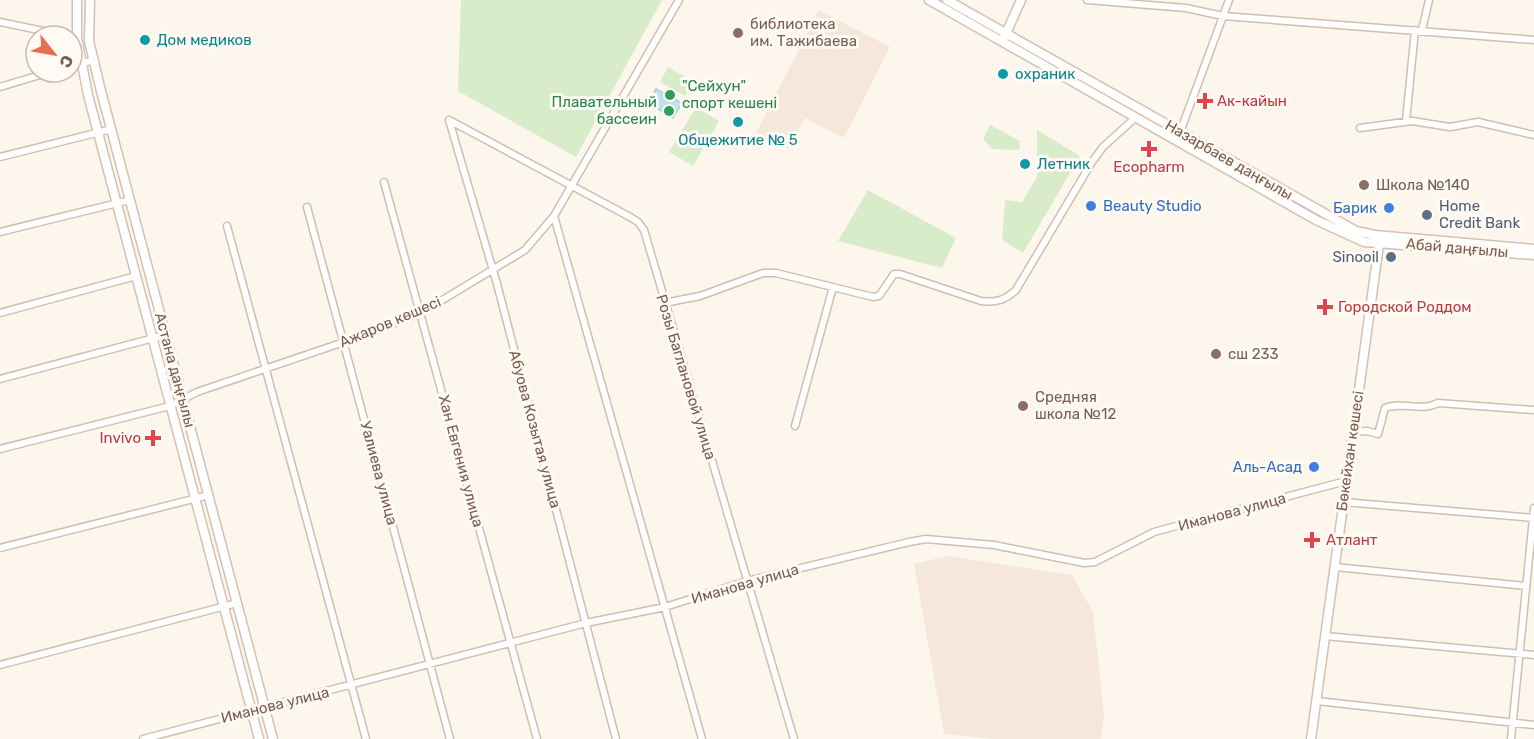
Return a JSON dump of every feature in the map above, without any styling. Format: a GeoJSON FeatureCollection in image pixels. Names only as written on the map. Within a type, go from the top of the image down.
{"type":"FeatureCollection","features":[{"type":"Feature","properties":{"kind":"street","name":"Астана даңғылы"},"geometry":{"type":"LineString","coordinates":[[74,24],[77,0]]}},
{"type":"Feature","properties":{"kind":"street","name":"Астана даңғылы"},"geometry":{"type":"LineString","coordinates":[[90,0],[89,41],[273,739]]}},
{"type":"Feature","properties":{"kind":"street","name":"Ажаров көшесі"},"geometry":{"type":"LineString","coordinates":[[0,449],[170,406],[197,392],[421,313],[492,272],[525,250],[554,216],[679,0]]}},
{"type":"Feature","properties":{"kind":"street","name":"Назарбаев даңғылы"},"geometry":{"type":"LineString","coordinates":[[929,0],[1180,132],[1348,227],[1380,239]]}},
{"type":"Feature","properties":{"kind":"street","name":"Назарбаев даңғылы"},"geometry":{"type":"LineString","coordinates":[[947,0],[1004,38],[1135,118],[1340,232],[1364,242],[1380,239],[1534,249]]}},
{"type":"Feature","properties":{"kind":"street"},"geometry":{"type":"LineString","coordinates":[[1004,38],[1021,0]]}},
{"type":"Feature","properties":{"kind":"street"},"geometry":{"type":"LineString","coordinates":[[1087,0],[1186,8],[1223,16],[1534,40]]}},
{"type":"Feature","properties":{"kind":"street"},"geometry":{"type":"LineString","coordinates":[[1176,141],[1228,0]]}},
{"type":"Feature","properties":{"kind":"street"},"geometry":{"type":"LineString","coordinates":[[1406,122],[1419,30],[1429,0]]}},
{"type":"Feature","properties":{"kind":"street"},"geometry":{"type":"LineString","coordinates":[[0,22],[24,27]]}},
{"type":"Feature","properties":{"kind":"street"},"geometry":{"type":"LineString","coordinates":[[84,40],[89,41]]}},
{"type":"Feature","properties":{"kind":"street"},"geometry":{"type":"LineString","coordinates":[[84,62],[94,60]]}},
{"type":"Feature","properties":{"kind":"street"},"geometry":{"type":"LineString","coordinates":[[0,87],[24,80]]}},
{"type":"Feature","properties":{"kind":"street","name":"Астана даңғылы"},"geometry":{"type":"LineString","coordinates":[[82,84],[98,132],[259,739]]}},
{"type":"Feature","properties":{"kind":"street"},"geometry":{"type":"LineString","coordinates":[[664,303],[700,296],[763,273],[776,273],[873,297],[879,296],[894,274],[981,301],[993,302],[1006,299],[1016,290],[1092,162],[1103,147],[1135,118]]}},
{"type":"Feature","properties":{"kind":"street","name":"Розы Баглановой улица"},"geometry":{"type":"LineString","coordinates":[[449,120],[638,222],[644,230],[794,739]]}},
{"type":"Feature","properties":{"kind":"street","name":"Абуова Козытая улица"},"geometry":{"type":"LineString","coordinates":[[449,120],[492,272],[616,739]]}},
{"type":"Feature","properties":{"kind":"street"},"geometry":{"type":"LineString","coordinates":[[1360,128],[1406,122],[1450,127],[1478,122],[1534,135]]}},
{"type":"Feature","properties":{"kind":"street"},"geometry":{"type":"LineString","coordinates":[[0,157],[112,129]]}},
{"type":"Feature","properties":{"kind":"street","name":"Хан Евгения улица"},"geometry":{"type":"LineString","coordinates":[[384,182],[537,739]]}},
{"type":"Feature","properties":{"kind":"street"},"geometry":{"type":"LineString","coordinates":[[0,232],[130,200]]}},
{"type":"Feature","properties":{"kind":"street","name":"Уалиева улица"},"geometry":{"type":"LineString","coordinates":[[307,207],[450,739]]}},
{"type":"Feature","properties":{"kind":"street"},"geometry":{"type":"LineString","coordinates":[[554,216],[702,739]]}},
{"type":"Feature","properties":{"kind":"street"},"geometry":{"type":"LineString","coordinates":[[227,226],[264,370],[366,739]]}},
{"type":"Feature","properties":{"kind":"street","name":"Абай даңғылы"},"geometry":{"type":"LineString","coordinates":[[1380,239],[1534,255]]}},
{"type":"Feature","properties":{"kind":"street","name":"Бөкейхан көшесі"},"geometry":{"type":"LineString","coordinates":[[1311,739],[1380,239]]}},
{"type":"Feature","properties":{"kind":"street"},"geometry":{"type":"LineString","coordinates":[[0,313],[136,276]]}},
{"type":"Feature","properties":{"kind":"street"},"geometry":{"type":"LineString","coordinates":[[795,426],[833,287]]}},
{"type":"Feature","properties":{"kind":"street"},"geometry":{"type":"LineString","coordinates":[[0,379],[165,335]]}},
{"type":"Feature","properties":{"kind":"street"},"geometry":{"type":"LineString","coordinates":[[1353,432],[1368,431],[1378,434],[1384,408],[1393,405],[1429,408],[1438,403],[1534,410]]}},
{"type":"Feature","properties":{"kind":"street","name":"Иманова улица"},"geometry":{"type":"LineString","coordinates":[[143,739],[430,666],[586,623],[665,607],[747,581],[926,539],[994,545],[1084,564],[1095,562],[1154,532],[1346,481]]}},
{"type":"Feature","properties":{"kind":"street"},"geometry":{"type":"LineString","coordinates":[[0,548],[209,495]]}},
{"type":"Feature","properties":{"kind":"street"},"geometry":{"type":"LineString","coordinates":[[1344,502],[1534,518]]}},
{"type":"Feature","properties":{"kind":"street"},"geometry":{"type":"LineString","coordinates":[[1511,739],[1534,508]]}},
{"type":"Feature","properties":{"kind":"street"},"geometry":{"type":"LineString","coordinates":[[1335,567],[1526,586]]}},
{"type":"Feature","properties":{"kind":"street"},"geometry":{"type":"LineString","coordinates":[[0,665],[237,603]]}},
{"type":"Feature","properties":{"kind":"street"},"geometry":{"type":"LineString","coordinates":[[1325,636],[1534,655]]}},
{"type":"Feature","properties":{"kind":"street"},"geometry":{"type":"LineString","coordinates":[[1317,701],[1534,725]]}},
{"type":"Feature","properties":{"kind":"shaded area"},"geometry":{"type":"Polygon","coordinates":[[[819,10],[890,47],[844,138],[805,118],[788,149],[756,133],[819,10]]]}},
{"type":"Feature","properties":{"kind":"shaded area"},"geometry":{"type":"Polygon","coordinates":[[[947,556],[1072,575],[1093,612],[1104,716],[1101,739],[995,739],[944,734],[914,564],[947,556]]]}},
{"type":"Feature","properties":{"kind":"green space"},"geometry":{"type":"Polygon","coordinates":[[[461,0],[662,0],[576,157],[458,91],[461,0]]]}},
{"type":"Feature","properties":{"kind":"green space"},"geometry":{"type":"Polygon","coordinates":[[[668,67],[693,82],[685,96],[660,82],[668,67]]]}},
{"type":"Feature","properties":{"kind":"green space"},"geometry":{"type":"Polygon","coordinates":[[[696,107],[719,121],[693,166],[669,152],[696,107]]]}},
{"type":"Feature","properties":{"kind":"green space"},"geometry":{"type":"Polygon","coordinates":[[[990,125],[1020,141],[1019,150],[992,149],[983,139],[990,125]]]}},
{"type":"Feature","properties":{"kind":"green space"},"geometry":{"type":"Polygon","coordinates":[[[1037,130],[1080,156],[1023,253],[1002,240],[1005,200],[1022,202],[1037,177],[1037,130]]]}},
{"type":"Feature","properties":{"kind":"green space"},"geometry":{"type":"Polygon","coordinates":[[[868,190],[956,238],[942,268],[838,241],[868,190]]]}},
{"type":"Feature","properties":{"kind":"water","name":"Плавательный бассеин"},"geometry":{"type":"Polygon","coordinates":[[[656,89],[682,103],[673,118],[648,103],[656,89]]]}},
{"type":"Feature","properties":{"kind":"place","name":"библиотека им. Тажибаева"},"geometry":{"type":"Point","coordinates":[738,33]}},
{"type":"Feature","properties":{"kind":"place","name":"Дом медиков"},"geometry":{"type":"Point","coordinates":[145,40]}},
{"type":"Feature","properties":{"kind":"place","name":"охраник"},"geometry":{"type":"Point","coordinates":[1003,74]}},
{"type":"Feature","properties":{"kind":"place","name":"\"Сейхун\" спорт кешені"},"geometry":{"type":"Point","coordinates":[670,95]}},
{"type":"Feature","properties":{"kind":"place","name":"Ак-кайын"},"geometry":{"type":"Point","coordinates":[1205,101]}},
{"type":"Feature","properties":{"kind":"place","name":"Плавательный бассеин"},"geometry":{"type":"Point","coordinates":[669,111]}},
{"type":"Feature","properties":{"kind":"place","name":"Общежитие № 5"},"geometry":{"type":"Point","coordinates":[738,122]}},
{"type":"Feature","properties":{"kind":"place","name":"Ecopharm"},"geometry":{"type":"Point","coordinates":[1149,149]}},
{"type":"Feature","properties":{"kind":"place","name":"Летник"},"geometry":{"type":"Point","coordinates":[1025,164]}},
{"type":"Feature","properties":{"kind":"place","name":"Школа №140"},"geometry":{"type":"Point","coordinates":[1364,185]}},
{"type":"Feature","properties":{"kind":"place","name":"Beauty Studio"},"geometry":{"type":"Point","coordinates":[1091,206]}},
{"type":"Feature","properties":{"kind":"place","name":"Барик"},"geometry":{"type":"Point","coordinates":[1389,208]}},
{"type":"Feature","properties":{"kind":"place","name":"Home Credit Bank"},"geometry":{"type":"Point","coordinates":[1427,215]}},
{"type":"Feature","properties":{"kind":"place","name":"Sinooil"},"geometry":{"type":"Point","coordinates":[1391,257]}},
{"type":"Feature","properties":{"kind":"place","name":"Городской Роддом"},"geometry":{"type":"Point","coordinates":[1325,307]}},
{"type":"Feature","properties":{"kind":"place","name":"сш 233"},"geometry":{"type":"Point","coordinates":[1216,354]}},
{"type":"Feature","properties":{"kind":"place","name":"Средняя школа №12"},"geometry":{"type":"Point","coordinates":[1023,406]}},
{"type":"Feature","properties":{"kind":"place","name":"Invivo"},"geometry":{"type":"Point","coordinates":[153,438]}},
{"type":"Feature","properties":{"kind":"place","name":"Аль-Асад"},"geometry":{"type":"Point","coordinates":[1314,467]}},
{"type":"Feature","properties":{"kind":"place","name":"Атлант"},"geometry":{"type":"Point","coordinates":[1312,540]}}]}
